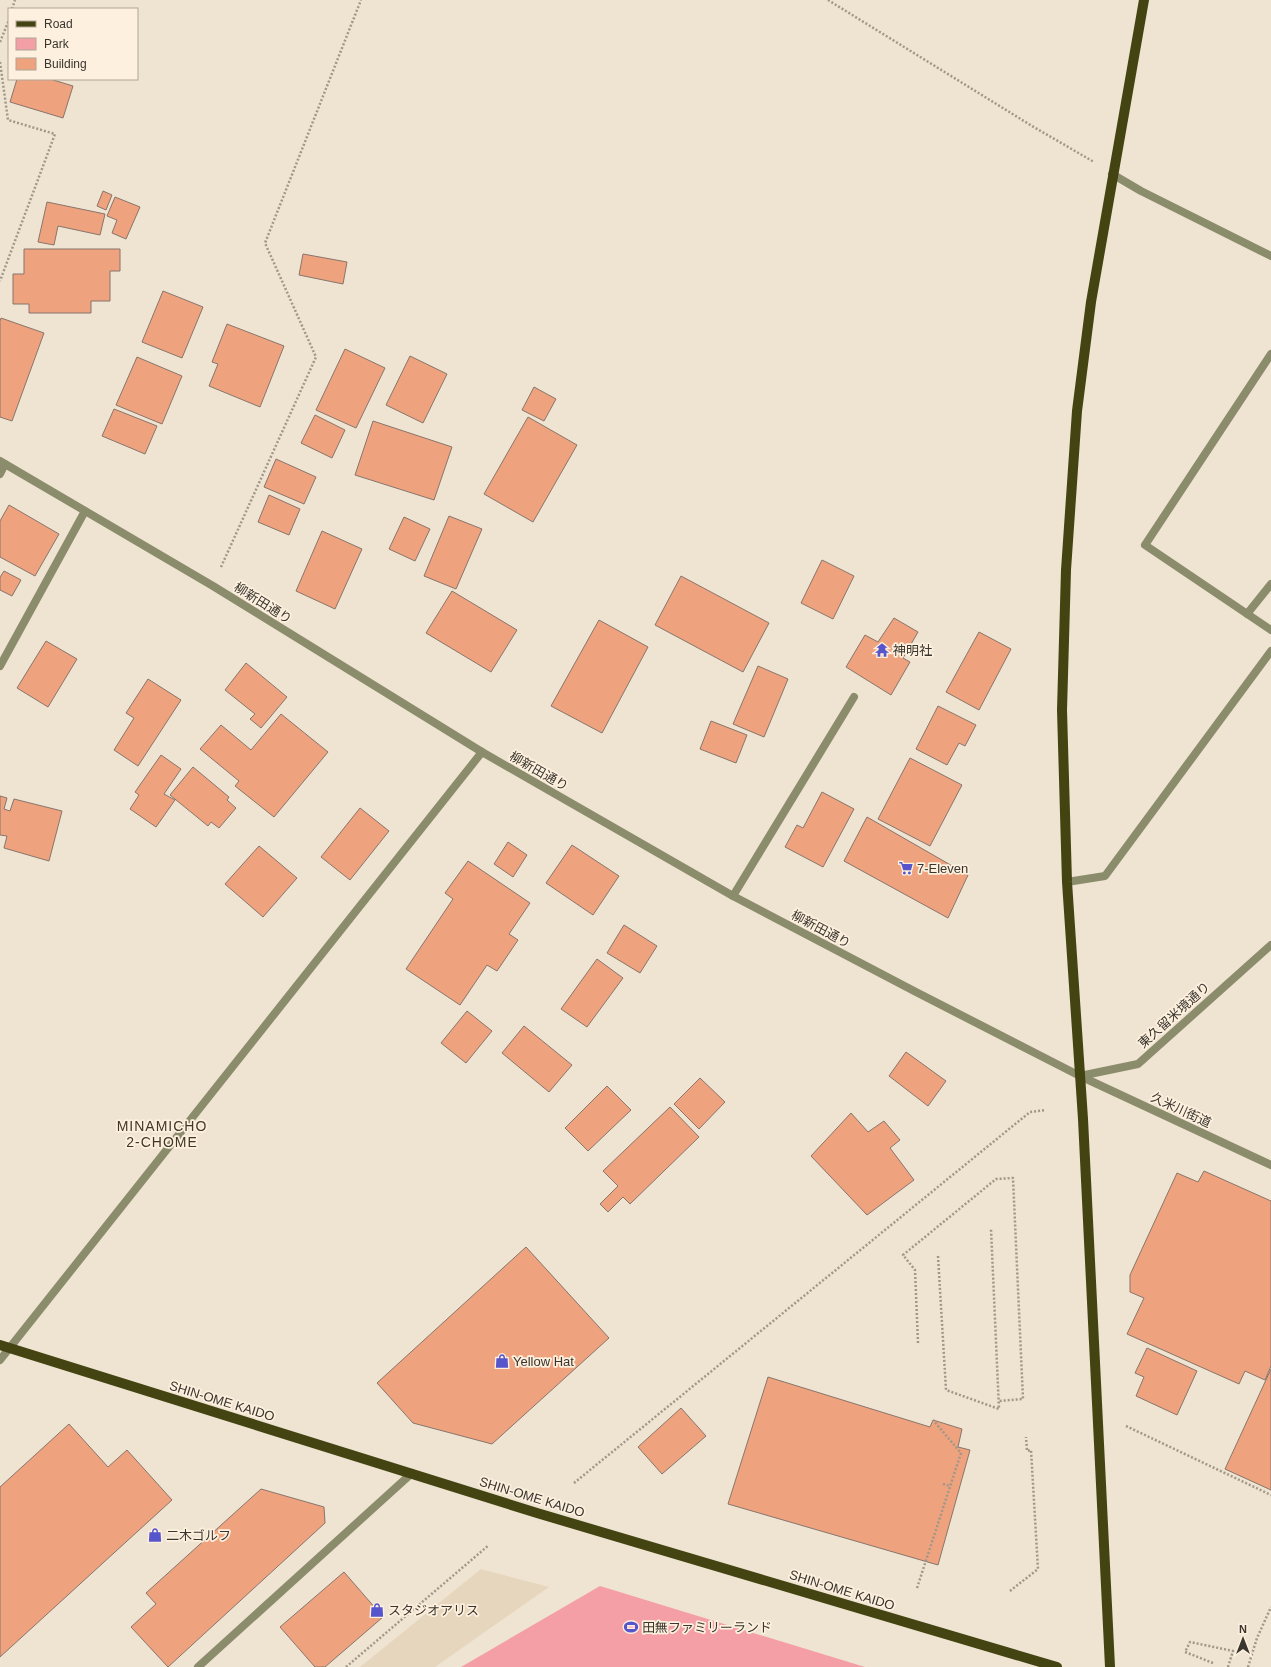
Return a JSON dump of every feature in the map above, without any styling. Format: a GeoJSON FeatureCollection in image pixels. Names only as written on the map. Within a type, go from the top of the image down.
{"type":"FeatureCollection","features":[{"type":"Feature","properties":{"kind":"main road"},"geometry":{"type":"LineString","coordinates":[[1110,1667],[1080,1076],[1067,882],[1062,710],[1066,570],[1077,411],[1091,302],[1112,174],[1144,0]]}},
{"type":"Feature","properties":{"kind":"main road","name":"SHIN-OME KAIDO"},"geometry":{"type":"LineString","coordinates":[[5,1346],[560,1520],[1057,1667]]}},
{"type":"Feature","properties":{"kind":"street"},"geometry":{"type":"LineString","coordinates":[[1112,174],[1141,191],[1271,256]]}},
{"type":"Feature","properties":{"kind":"street"},"geometry":{"type":"LineString","coordinates":[[1271,354],[1145,544],[1271,630]]}},
{"type":"Feature","properties":{"kind":"street","name":"柳新田通り"},"geometry":{"type":"LineString","coordinates":[[2,463],[213,586],[482,752],[733,896],[923,996],[1080,1076]]}},
{"type":"Feature","properties":{"kind":"street"},"geometry":{"type":"LineString","coordinates":[[0,474],[2,463]]}},
{"type":"Feature","properties":{"kind":"street"},"geometry":{"type":"LineString","coordinates":[[0,666],[85,511]]}},
{"type":"Feature","properties":{"kind":"street"},"geometry":{"type":"LineString","coordinates":[[1247,614],[1271,584]]}},
{"type":"Feature","properties":{"kind":"street"},"geometry":{"type":"LineString","coordinates":[[1067,882],[1105,876],[1271,651]]}},
{"type":"Feature","properties":{"kind":"street"},"geometry":{"type":"LineString","coordinates":[[733,896],[854,697]]}},
{"type":"Feature","properties":{"kind":"street"},"geometry":{"type":"LineString","coordinates":[[0,1360],[5,1346],[482,752]]}},
{"type":"Feature","properties":{"kind":"street","name":"東久留米境通り"},"geometry":{"type":"LineString","coordinates":[[1080,1076],[1138,1064],[1271,944]]}},
{"type":"Feature","properties":{"kind":"street","name":"久米川街道"},"geometry":{"type":"LineString","coordinates":[[1080,1076],[1271,1166]]}},
{"type":"Feature","properties":{"kind":"street"},"geometry":{"type":"LineString","coordinates":[[198,1667],[412,1473]]}},
{"type":"Feature","properties":{"kind":"path"},"geometry":{"type":"LineString","coordinates":[[213,586],[316,357],[265,243],[361,0]]}},
{"type":"Feature","properties":{"kind":"path"},"geometry":{"type":"LineString","coordinates":[[828,0],[1032,126],[1083,154],[1112,174]]}},
{"type":"Feature","properties":{"kind":"path"},"geometry":{"type":"LineString","coordinates":[[0,42],[8,22]]}},
{"type":"Feature","properties":{"kind":"path"},"geometry":{"type":"LineString","coordinates":[[0,62],[8,120],[55,134],[0,281]]}},
{"type":"Feature","properties":{"kind":"path"},"geometry":{"type":"LineString","coordinates":[[574,1483],[1030,1112],[1046,1110]]}},
{"type":"Feature","properties":{"kind":"path"},"geometry":{"type":"LineString","coordinates":[[918,1343],[915,1270],[903,1255],[996,1179],[1013,1178],[1023,1399],[998,1401]]}},
{"type":"Feature","properties":{"kind":"path"},"geometry":{"type":"LineString","coordinates":[[938,1256],[946,1390],[999,1409],[990,1229]]}},
{"type":"Feature","properties":{"kind":"path"},"geometry":{"type":"LineString","coordinates":[[917,1588],[961,1453],[933,1420]]}},
{"type":"Feature","properties":{"kind":"path"},"geometry":{"type":"LineString","coordinates":[[1126,1426],[1271,1495]]}},
{"type":"Feature","properties":{"kind":"path"},"geometry":{"type":"LineString","coordinates":[[1010,1591],[1038,1569],[1032,1450],[1027,1451],[1026,1437]]}},
{"type":"Feature","properties":{"kind":"path"},"geometry":{"type":"LineString","coordinates":[[943,1484],[950,1486]]}},
{"type":"Feature","properties":{"kind":"path"},"geometry":{"type":"LineString","coordinates":[[346,1667],[489,1545]]}},
{"type":"Feature","properties":{"kind":"path"},"geometry":{"type":"LineString","coordinates":[[1248,1667],[1257,1638],[1271,1607]]}},
{"type":"Feature","properties":{"kind":"path"},"geometry":{"type":"LineString","coordinates":[[1213,1663],[1185,1652],[1190,1642],[1234,1651],[1228,1667]]}},
{"type":"Feature","properties":{"kind":"shaded area"},"geometry":{"type":"Polygon","coordinates":[[[481,1569],[549,1587],[435,1667],[360,1667],[481,1569]]]}},
{"type":"Feature","properties":{"kind":"green space","name":"田無ファミリーランド"},"geometry":{"type":"Polygon","coordinates":[[[600,1586],[865,1667],[461,1667],[600,1586]]]}},
{"type":"Feature","properties":{"kind":"building"},"geometry":{"type":"Polygon","coordinates":[[[17,80],[53,80],[73,86],[63,118],[10,102],[17,80]]]}},
{"type":"Feature","properties":{"kind":"building"},"geometry":{"type":"Polygon","coordinates":[[[103,191],[112,195],[106,210],[97,206],[103,191]]]}},
{"type":"Feature","properties":{"kind":"building"},"geometry":{"type":"Polygon","coordinates":[[[115,197],[140,207],[126,239],[112,233],[117,220],[107,216],[115,197]]]}},
{"type":"Feature","properties":{"kind":"building"},"geometry":{"type":"Polygon","coordinates":[[[47,202],[105,214],[100,235],[58,226],[54,245],[38,242],[47,202]]]}},
{"type":"Feature","properties":{"kind":"building"},"geometry":{"type":"Polygon","coordinates":[[[24,249],[120,249],[120,271],[110,271],[110,301],[91,301],[91,313],[29,313],[29,304],[13,304],[13,274],[24,274],[24,249]]]}},
{"type":"Feature","properties":{"kind":"building"},"geometry":{"type":"Polygon","coordinates":[[[303,254],[347,262],[343,284],[299,275],[303,254]]]}},
{"type":"Feature","properties":{"kind":"building"},"geometry":{"type":"Polygon","coordinates":[[[163,291],[203,307],[182,358],[142,342],[163,291]]]}},
{"type":"Feature","properties":{"kind":"building"},"geometry":{"type":"Polygon","coordinates":[[[1,318],[44,333],[12,421],[0,417],[1,318]]]}},
{"type":"Feature","properties":{"kind":"building"},"geometry":{"type":"Polygon","coordinates":[[[227,324],[284,346],[260,407],[209,386],[218,364],[212,362],[227,324]]]}},
{"type":"Feature","properties":{"kind":"building"},"geometry":{"type":"Polygon","coordinates":[[[345,349],[385,368],[356,428],[316,410],[345,349]]]}},
{"type":"Feature","properties":{"kind":"building"},"geometry":{"type":"Polygon","coordinates":[[[410,356],[447,374],[423,423],[386,405],[410,356]]]}},
{"type":"Feature","properties":{"kind":"building"},"geometry":{"type":"Polygon","coordinates":[[[137,357],[182,376],[162,424],[116,405],[137,357]]]}},
{"type":"Feature","properties":{"kind":"building"},"geometry":{"type":"Polygon","coordinates":[[[534,387],[556,399],[544,421],[522,410],[534,387]]]}},
{"type":"Feature","properties":{"kind":"building"},"geometry":{"type":"Polygon","coordinates":[[[114,409],[157,426],[145,454],[102,436],[114,409]]]}},
{"type":"Feature","properties":{"kind":"building"},"geometry":{"type":"Polygon","coordinates":[[[315,415],[345,430],[332,458],[301,443],[315,415]]]}},
{"type":"Feature","properties":{"kind":"building"},"geometry":{"type":"Polygon","coordinates":[[[528,417],[577,445],[533,522],[484,494],[528,417]]]}},
{"type":"Feature","properties":{"kind":"building"},"geometry":{"type":"Polygon","coordinates":[[[373,421],[452,447],[434,500],[355,475],[373,421]]]}},
{"type":"Feature","properties":{"kind":"building"},"geometry":{"type":"Polygon","coordinates":[[[276,459],[316,477],[304,504],[264,487],[276,459]]]}},
{"type":"Feature","properties":{"kind":"building"},"geometry":{"type":"Polygon","coordinates":[[[269,495],[300,509],[289,535],[258,522],[269,495]]]}},
{"type":"Feature","properties":{"kind":"building"},"geometry":{"type":"Polygon","coordinates":[[[9,505],[59,534],[35,576],[0,557],[0,521],[9,505]]]}},
{"type":"Feature","properties":{"kind":"building"},"geometry":{"type":"Polygon","coordinates":[[[449,516],[482,529],[456,589],[424,576],[449,516]]]}},
{"type":"Feature","properties":{"kind":"building"},"geometry":{"type":"Polygon","coordinates":[[[404,517],[430,529],[415,561],[389,549],[404,517]]]}},
{"type":"Feature","properties":{"kind":"building"},"geometry":{"type":"Polygon","coordinates":[[[322,531],[362,549],[335,609],[296,591],[322,531]]]}},
{"type":"Feature","properties":{"kind":"building"},"geometry":{"type":"Polygon","coordinates":[[[822,560],[854,576],[833,619],[801,603],[822,560]]]}},
{"type":"Feature","properties":{"kind":"building"},"geometry":{"type":"Polygon","coordinates":[[[4,571],[21,580],[12,596],[0,590],[0,577],[4,571]]]}},
{"type":"Feature","properties":{"kind":"building"},"geometry":{"type":"Polygon","coordinates":[[[681,576],[769,623],[743,672],[655,625],[681,576]]]}},
{"type":"Feature","properties":{"kind":"building"},"geometry":{"type":"Polygon","coordinates":[[[452,591],[517,630],[491,672],[426,633],[452,591]]]}},
{"type":"Feature","properties":{"kind":"building","name":"神明社"},"geometry":{"type":"Polygon","coordinates":[[[894,618],[918,632],[903,658],[910,662],[891,695],[846,667],[865,635],[878,642],[894,618]]]}},
{"type":"Feature","properties":{"kind":"building"},"geometry":{"type":"Polygon","coordinates":[[[599,620],[648,647],[602,733],[551,706],[599,620]]]}},
{"type":"Feature","properties":{"kind":"building"},"geometry":{"type":"Polygon","coordinates":[[[979,632],[1011,649],[979,710],[946,692],[979,632]]]}},
{"type":"Feature","properties":{"kind":"building"},"geometry":{"type":"Polygon","coordinates":[[[46,641],[77,659],[48,707],[17,688],[46,641]]]}},
{"type":"Feature","properties":{"kind":"building"},"geometry":{"type":"Polygon","coordinates":[[[246,663],[287,697],[261,728],[250,719],[255,714],[225,690],[246,663]]]}},
{"type":"Feature","properties":{"kind":"building"},"geometry":{"type":"Polygon","coordinates":[[[758,666],[788,679],[764,737],[733,724],[758,666]]]}},
{"type":"Feature","properties":{"kind":"building"},"geometry":{"type":"Polygon","coordinates":[[[148,679],[181,700],[138,766],[114,750],[134,718],[126,713],[148,679]]]}},
{"type":"Feature","properties":{"kind":"building"},"geometry":{"type":"Polygon","coordinates":[[[938,706],[976,725],[965,746],[959,743],[947,765],[916,749],[938,706]]]}},
{"type":"Feature","properties":{"kind":"building"},"geometry":{"type":"Polygon","coordinates":[[[281,714],[328,752],[274,817],[235,786],[239,781],[200,749],[221,725],[251,750],[281,714]]]}},
{"type":"Feature","properties":{"kind":"building"},"geometry":{"type":"Polygon","coordinates":[[[711,721],[747,735],[736,763],[700,749],[711,721]]]}},
{"type":"Feature","properties":{"kind":"building"},"geometry":{"type":"Polygon","coordinates":[[[161,755],[181,769],[164,794],[175,800],[156,827],[130,809],[139,795],[135,792],[161,755]]]}},
{"type":"Feature","properties":{"kind":"building"},"geometry":{"type":"Polygon","coordinates":[[[910,758],[962,785],[930,846],[878,819],[910,758]]]}},
{"type":"Feature","properties":{"kind":"building"},"geometry":{"type":"Polygon","coordinates":[[[193,767],[229,797],[227,800],[236,808],[219,828],[211,822],[208,826],[170,795],[193,767]]]}},
{"type":"Feature","properties":{"kind":"building"},"geometry":{"type":"Polygon","coordinates":[[[822,792],[854,809],[823,867],[785,847],[797,825],[803,828],[822,792]]]}},
{"type":"Feature","properties":{"kind":"building"},"geometry":{"type":"Polygon","coordinates":[[[0,796],[7,798],[4,809],[10,811],[14,799],[62,811],[49,861],[4,848],[7,836],[0,835],[0,796]]]}},
{"type":"Feature","properties":{"kind":"building"},"geometry":{"type":"Polygon","coordinates":[[[360,808],[389,831],[350,880],[321,857],[360,808]]]}},
{"type":"Feature","properties":{"kind":"building","name":"7-Eleven"},"geometry":{"type":"Polygon","coordinates":[[[867,817],[968,875],[948,918],[844,861],[867,817]]]}},
{"type":"Feature","properties":{"kind":"building"},"geometry":{"type":"Polygon","coordinates":[[[508,842],[527,855],[513,877],[494,864],[508,842]]]}},
{"type":"Feature","properties":{"kind":"building"},"geometry":{"type":"Polygon","coordinates":[[[572,845],[619,876],[593,915],[546,883],[572,845]]]}},
{"type":"Feature","properties":{"kind":"building"},"geometry":{"type":"Polygon","coordinates":[[[259,846],[297,878],[263,917],[225,884],[259,846]]]}},
{"type":"Feature","properties":{"kind":"building"},"geometry":{"type":"Polygon","coordinates":[[[468,861],[530,903],[509,934],[518,940],[497,971],[487,965],[460,1005],[406,969],[453,899],[445,893],[468,861]]]}},
{"type":"Feature","properties":{"kind":"building"},"geometry":{"type":"Polygon","coordinates":[[[624,925],[657,946],[640,973],[607,953],[624,925]]]}},
{"type":"Feature","properties":{"kind":"building"},"geometry":{"type":"Polygon","coordinates":[[[597,959],[623,978],[587,1027],[561,1009],[597,959]]]}},
{"type":"Feature","properties":{"kind":"building"},"geometry":{"type":"Polygon","coordinates":[[[467,1011],[492,1031],[466,1063],[441,1043],[467,1011]]]}},
{"type":"Feature","properties":{"kind":"building"},"geometry":{"type":"Polygon","coordinates":[[[524,1026],[572,1065],[549,1092],[502,1053],[524,1026]]]}},
{"type":"Feature","properties":{"kind":"building"},"geometry":{"type":"Polygon","coordinates":[[[906,1052],[946,1081],[928,1106],[889,1076],[906,1052]]]}},
{"type":"Feature","properties":{"kind":"building"},"geometry":{"type":"Polygon","coordinates":[[[700,1078],[725,1102],[699,1129],[674,1104],[700,1078]]]}},
{"type":"Feature","properties":{"kind":"building"},"geometry":{"type":"Polygon","coordinates":[[[607,1086],[631,1110],[588,1151],[565,1128],[607,1086]]]}},
{"type":"Feature","properties":{"kind":"building"},"geometry":{"type":"Polygon","coordinates":[[[670,1107],[699,1137],[630,1204],[623,1197],[608,1212],[600,1204],[618,1186],[603,1171],[670,1107]]]}},
{"type":"Feature","properties":{"kind":"building"},"geometry":{"type":"Polygon","coordinates":[[[851,1113],[868,1132],[884,1121],[900,1140],[890,1148],[914,1180],[867,1215],[811,1156],[851,1113]]]}},
{"type":"Feature","properties":{"kind":"building"},"geometry":{"type":"Polygon","coordinates":[[[1204,1171],[1271,1201],[1271,1366],[1265,1380],[1245,1371],[1239,1384],[1127,1334],[1144,1298],[1130,1292],[1130,1275],[1177,1173],[1198,1182],[1204,1171]]]}},
{"type":"Feature","properties":{"kind":"building"},"geometry":{"type":"Polygon","coordinates":[[[526,1247],[609,1338],[492,1444],[413,1423],[377,1383],[526,1247]]]}},
{"type":"Feature","properties":{"kind":"building"},"geometry":{"type":"Polygon","coordinates":[[[1147,1348],[1197,1371],[1177,1415],[1136,1396],[1144,1377],[1135,1373],[1147,1348]]]}},
{"type":"Feature","properties":{"kind":"building"},"geometry":{"type":"Polygon","coordinates":[[[1271,1369],[1271,1490],[1225,1469],[1271,1369]]]}},
{"type":"Feature","properties":{"kind":"building"},"geometry":{"type":"Polygon","coordinates":[[[768,1377],[930,1427],[933,1420],[962,1429],[958,1447],[970,1450],[938,1565],[728,1504],[768,1377]]]}},
{"type":"Feature","properties":{"kind":"building"},"geometry":{"type":"Polygon","coordinates":[[[681,1408],[706,1436],[662,1474],[638,1447],[681,1408]]]}},
{"type":"Feature","properties":{"kind":"building"},"geometry":{"type":"Polygon","coordinates":[[[69,1424],[108,1467],[127,1450],[172,1500],[0,1657],[0,1487],[69,1424]]]}},
{"type":"Feature","properties":{"kind":"building"},"geometry":{"type":"Polygon","coordinates":[[[261,1489],[324,1507],[325,1523],[168,1667],[131,1627],[156,1604],[146,1593],[261,1489]]]}},
{"type":"Feature","properties":{"kind":"building"},"geometry":{"type":"Polygon","coordinates":[[[344,1572],[383,1617],[325,1667],[315,1667],[280,1627],[344,1572]]]}},
{"type":"Feature","properties":{"kind":"place","name":"神明社"},"geometry":{"type":"Point","coordinates":[882,650]}},
{"type":"Feature","properties":{"kind":"place","name":"7-Eleven"},"geometry":{"type":"Point","coordinates":[906,868]}},
{"type":"Feature","properties":{"kind":"place","name":"Yellow Hat"},"geometry":{"type":"Point","coordinates":[502,1361]}},
{"type":"Feature","properties":{"kind":"place","name":"二木ゴルフ"},"geometry":{"type":"Point","coordinates":[155,1535]}},
{"type":"Feature","properties":{"kind":"place","name":"スタジオアリス"},"geometry":{"type":"Point","coordinates":[377,1610]}},
{"type":"Feature","properties":{"kind":"place","name":"田無ファミリーランド"},"geometry":{"type":"Point","coordinates":[631,1627]}},
{"type":"Feature","properties":{"kind":"district","name":"MINAMICHO 2-CHOME"},"geometry":{"type":"Point","coordinates":[162,1134]}}]}
